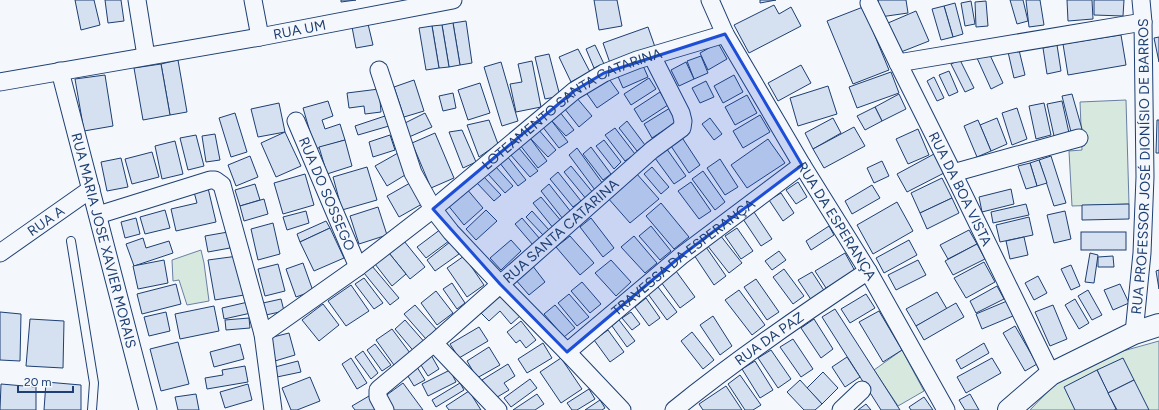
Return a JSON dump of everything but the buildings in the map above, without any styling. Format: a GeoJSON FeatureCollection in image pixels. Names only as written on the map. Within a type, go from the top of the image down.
{"type":"FeatureCollection","features":[{"type":"Feature","properties":{"kind":"main road"},"geometry":{"type":"LineString","coordinates":[[1010,410],[1051,374],[1134,333],[1159,324]]}},
{"type":"Feature","properties":{"kind":"street"},"geometry":{"type":"LineString","coordinates":[[137,0],[146,56]]}},
{"type":"Feature","properties":{"kind":"street"},"geometry":{"type":"LineString","coordinates":[[254,0],[260,37]]}},
{"type":"Feature","properties":{"kind":"street","name":"RUA UM"},"geometry":{"type":"LineString","coordinates":[[0,82],[260,37],[453,0]]}},
{"type":"Feature","properties":{"kind":"street","name":"RUA DA ESPERANÇA"},"geometry":{"type":"LineString","coordinates":[[710,0],[725,34],[802,165],[868,271],[946,410]]}},
{"type":"Feature","properties":{"kind":"street","name":"RUA PROFESSOR JOSÉ DIONÍSIO DE BARROS"},"geometry":{"type":"LineString","coordinates":[[1134,333],[1142,253],[1145,177],[1143,22],[1141,0]]}},
{"type":"Feature","properties":{"kind":"street","name":"RUA DA BOA VISTA"},"geometry":{"type":"LineString","coordinates":[[869,3],[1051,374]]}},
{"type":"Feature","properties":{"kind":"street"},"geometry":{"type":"LineString","coordinates":[[898,63],[1143,22]]}},
{"type":"Feature","properties":{"kind":"street","name":"LOTEAMENTO SANTA CATARINA"},"geometry":{"type":"LineString","coordinates":[[263,334],[358,267],[433,209],[574,91],[604,73],[637,60],[725,34]]}},
{"type":"Feature","properties":{"kind":"street","name":"RUA SANTA CATARINA"},"geometry":{"type":"LineString","coordinates":[[385,410],[378,397],[378,390],[380,388],[434,343],[652,150],[682,128],[683,121],[681,113],[652,56]]}},
{"type":"Feature","properties":{"kind":"street"},"geometry":{"type":"LineString","coordinates":[[379,70],[413,172],[433,209],[451,232],[622,410]]}},
{"type":"Feature","properties":{"kind":"street","name":"RUA MARIA JOSE XAVIER MORAIS"},"geometry":{"type":"LineString","coordinates":[[60,72],[148,410]]}},
{"type":"Feature","properties":{"kind":"street","name":"RUA DO SOSSEGO"},"geometry":{"type":"LineString","coordinates":[[296,121],[358,267]]}},
{"type":"Feature","properties":{"kind":"street"},"geometry":{"type":"LineString","coordinates":[[953,172],[1080,138]]}},
{"type":"Feature","properties":{"kind":"street","name":"TRAVESSA DA ESPERANÇA"},"geometry":{"type":"LineString","coordinates":[[567,352],[681,256],[802,165]]}},
{"type":"Feature","properties":{"kind":"street"},"geometry":{"type":"LineString","coordinates":[[98,215],[210,180],[218,181],[222,185],[263,334],[273,410]]}},
{"type":"Feature","properties":{"kind":"street","name":"RUA A"},"geometry":{"type":"LineString","coordinates":[[0,253],[91,189]]}},
{"type":"Feature","properties":{"kind":"street","name":"RUA DA PAZ"},"geometry":{"type":"LineString","coordinates":[[674,410],[712,379],[784,327],[868,271]]}},
{"type":"Feature","properties":{"kind":"street"},"geometry":{"type":"LineString","coordinates":[[434,343],[498,410]]}},
{"type":"Feature","properties":{"kind":"street"},"geometry":{"type":"LineString","coordinates":[[841,410],[862,390]]}},
{"type":"Feature","properties":{"kind":"lane"},"geometry":{"type":"LineString","coordinates":[[71,240],[94,383],[92,410]]}},
{"type":"Feature","properties":{"kind":"highlighted area"},"geometry":{"type":"Polygon","coordinates":[[[725,34],[802,165],[681,256],[567,352],[500,284],[433,209],[574,91],[604,73],[725,34]]]}},
{"type":"Feature","properties":{"kind":"shaded area"},"geometry":{"type":"Polygon","coordinates":[[[1126,100],[1129,204],[1072,206],[1069,151],[1082,150],[1080,102],[1126,100]]]}},
{"type":"Feature","properties":{"kind":"shaded area"},"geometry":{"type":"Polygon","coordinates":[[[201,250],[209,301],[187,305],[179,280],[173,281],[172,260],[201,250]]]}},
{"type":"Feature","properties":{"kind":"shaded area"},"geometry":{"type":"Polygon","coordinates":[[[1159,341],[1159,410],[1030,410],[1055,384],[1123,351],[1159,341]]]}},
{"type":"Feature","properties":{"kind":"shaded area"},"geometry":{"type":"Polygon","coordinates":[[[902,350],[924,391],[898,406],[874,370],[902,350]]]}}]}
